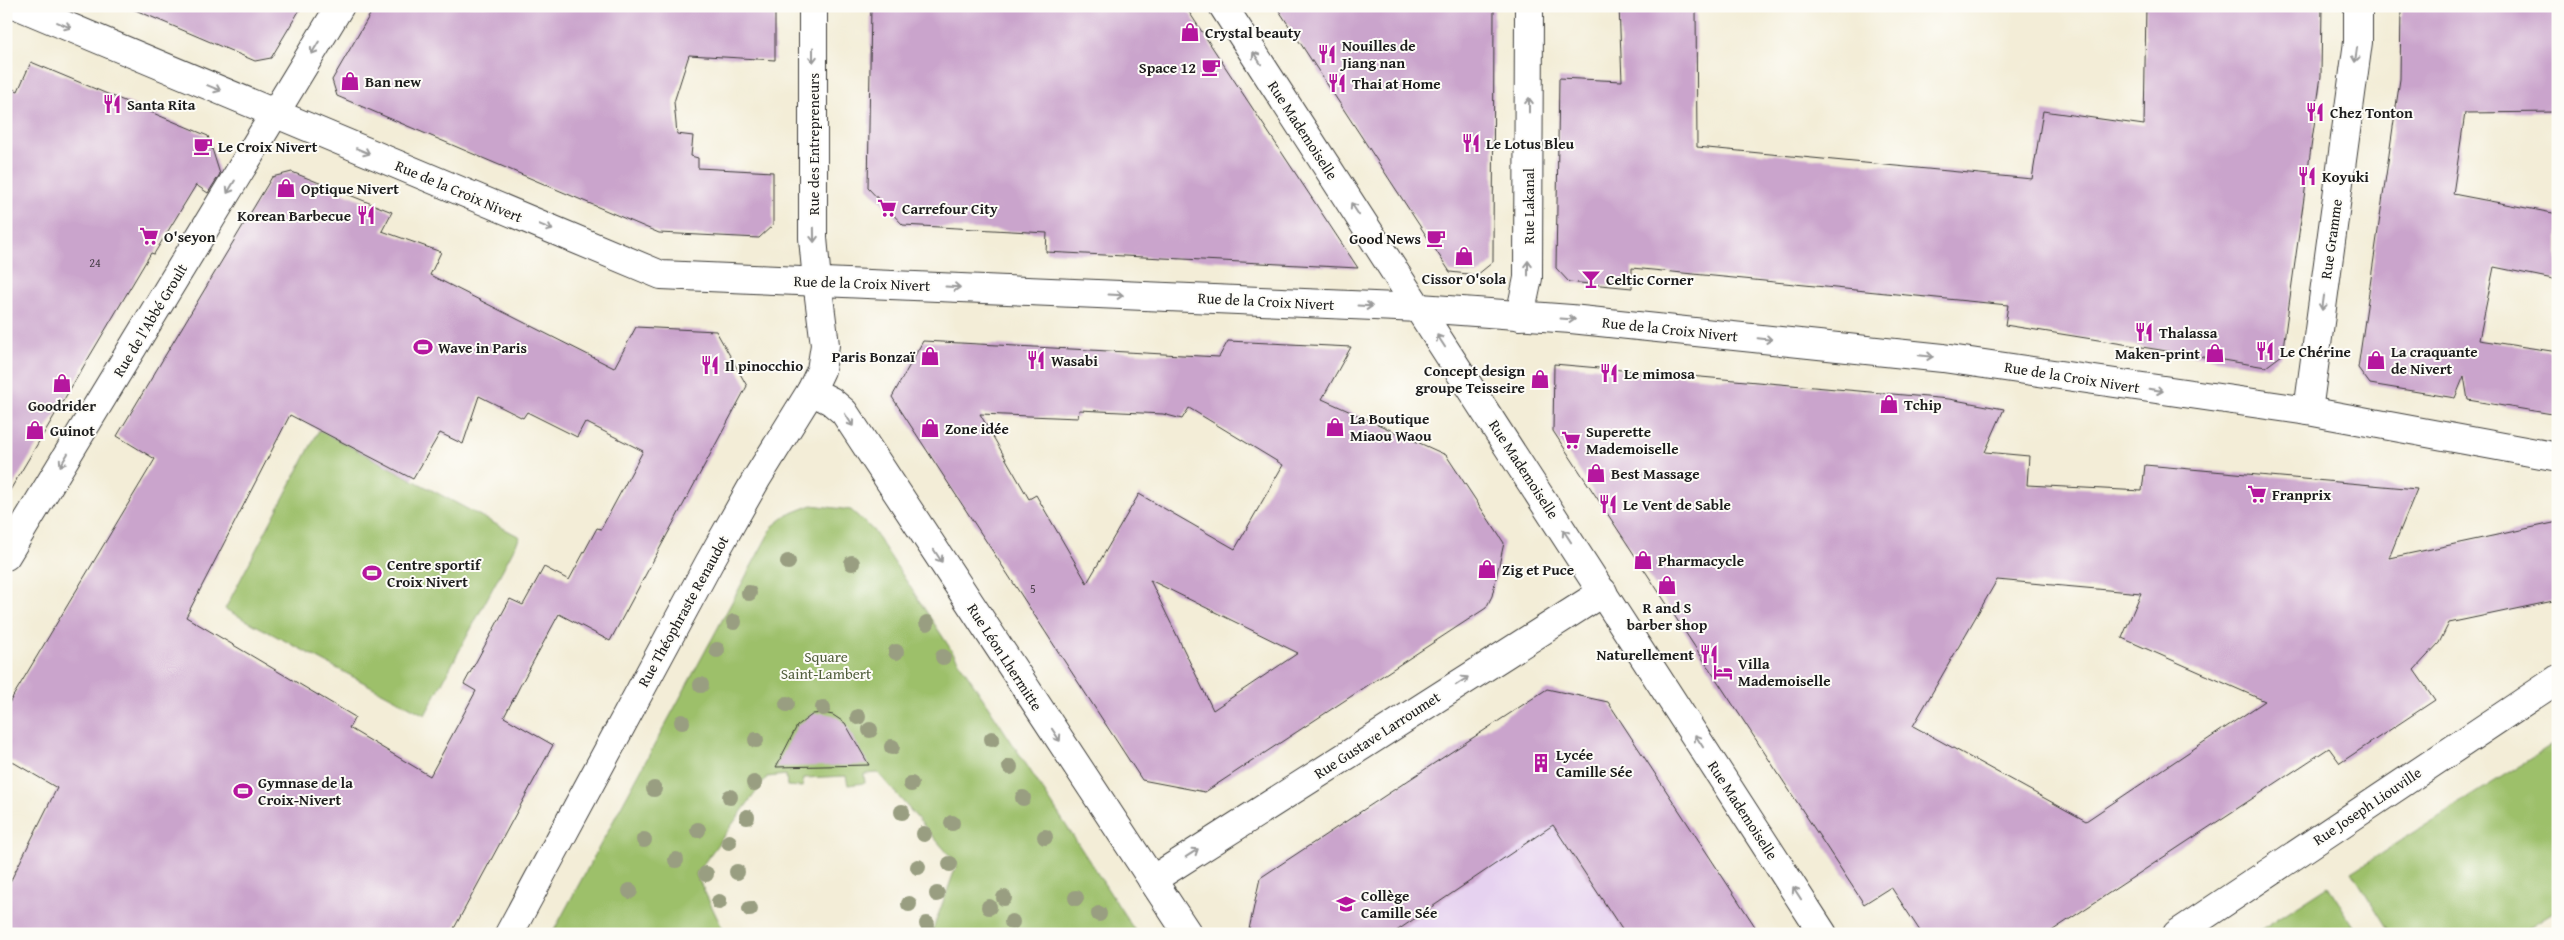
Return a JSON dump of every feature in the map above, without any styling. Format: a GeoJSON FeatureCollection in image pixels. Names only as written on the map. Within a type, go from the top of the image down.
{"type":"FeatureCollection","features":[{"type":"Feature","properties":{"kind":"street","name":"Rue de la Croix Nivert"},"geometry":{"type":"LineString","coordinates":[[19,6],[661,275],[1420,308],[1520,316],[1943,358],[2308,412],[2558,457]]}},
{"type":"Feature","properties":{"kind":"street","name":"Rue de l'Abbé Groult"},"geometry":{"type":"LineString","coordinates":[[6,556],[340,6]]}},
{"type":"Feature","properties":{"kind":"street","name":"Rue des Entrepreneurs"},"geometry":{"type":"LineString","coordinates":[[813,6],[813,238],[817,281]]}},
{"type":"Feature","properties":{"kind":"street","name":"Rue Mademoiselle"},"geometry":{"type":"LineString","coordinates":[[1223,6],[1823,934]]}},
{"type":"Feature","properties":{"kind":"street","name":"Rue Lakanal"},"geometry":{"type":"LineString","coordinates":[[1520,316],[1528,278],[1529,6]]}},
{"type":"Feature","properties":{"kind":"street","name":"Rue Gramme"},"geometry":{"type":"LineString","coordinates":[[2308,412],[2358,42],[2358,6]]}},
{"type":"Feature","properties":{"kind":"street","name":"Rue Théophraste Renaudot"},"geometry":{"type":"LineString","coordinates":[[509,934],[733,520],[811,391],[821,370],[825,344],[817,281]]}},
{"type":"Feature","properties":{"kind":"street","name":"Rue Léon Lhermitte"},"geometry":{"type":"LineString","coordinates":[[811,391],[831,401],[844,412],[1188,934]]}},
{"type":"Feature","properties":{"kind":"street","name":"Rue Gustave Larroumet"},"geometry":{"type":"LineString","coordinates":[[1152,880],[1603,592]]}},
{"type":"Feature","properties":{"kind":"street","name":"Rue Joseph Liouville"},"geometry":{"type":"LineString","coordinates":[[2177,934],[2558,679]]}},
{"type":"Feature","properties":{"kind":"shaded area","name":"Lycée Camille Sée"},"geometry":{"type":"Polygon","coordinates":[[[1547,689],[1608,702],[1760,934],[1248,934],[1260,878],[1547,689]]]}},
{"type":"Feature","properties":{"kind":"green space","name":"Centre sportif Croix Nivert"},"geometry":{"type":"Polygon","coordinates":[[[319,430],[520,537],[425,715],[225,609],[319,430]]]}},
{"type":"Feature","properties":{"kind":"green space","name":"Square Saint-Lambert"},"geometry":{"type":"Polygon","coordinates":[[[812,505],[851,510],[873,530],[1137,934],[924,934],[933,929],[957,864],[878,773],[864,774],[865,783],[848,785],[846,776],[804,778],[802,787],[787,786],[786,775],[767,777],[696,874],[725,934],[552,934],[773,526],[787,515],[812,505]]]}},
{"type":"Feature","properties":{"kind":"green space"},"geometry":{"type":"Polygon","coordinates":[[[2558,741],[2558,909],[2518,934],[2391,934],[2352,872],[2558,741]]]}},
{"type":"Feature","properties":{"kind":"green space"},"geometry":{"type":"Polygon","coordinates":[[[2328,886],[2359,934],[2254,934],[2328,886]]]}},
{"type":"Feature","properties":{"kind":"building"},"geometry":{"type":"Polygon","coordinates":[[[126,6],[302,6],[271,58],[255,61],[126,6]]]}},
{"type":"Feature","properties":{"kind":"building"},"geometry":{"type":"Polygon","coordinates":[[[375,6],[775,6],[775,60],[689,55],[674,102],[677,134],[693,136],[691,156],[698,158],[698,168],[773,172],[773,225],[759,238],[659,233],[337,96],[332,80],[375,6]]]}},
{"type":"Feature","properties":{"kind":"building"},"geometry":{"type":"Polygon","coordinates":[[[871,6],[1185,6],[1358,268],[1046,252],[1047,233],[903,225],[868,188],[871,6]]]}},
{"type":"Feature","properties":{"kind":"building"},"geometry":{"type":"Polygon","coordinates":[[[1276,6],[1494,6],[1493,262],[1477,275],[1450,272],[1276,6]]]}},
{"type":"Feature","properties":{"kind":"building"},"geometry":{"type":"Polygon","coordinates":[[[1619,6],[1696,6],[1697,147],[2032,179],[2043,111],[2144,125],[2146,6],[2322,6],[2321,76],[2282,355],[2266,367],[2005,325],[2008,305],[1632,268],[1632,288],[1569,282],[1556,268],[1559,78],[1622,81],[1619,6]]]}},
{"type":"Feature","properties":{"kind":"building"},"geometry":{"type":"Polygon","coordinates":[[[2401,6],[2558,6],[2558,112],[2465,113],[2453,194],[2558,214],[2558,280],[2494,267],[2479,340],[2558,352],[2558,415],[2468,400],[2464,376],[2455,398],[2370,384],[2358,368],[2400,79],[2401,6]]]}},
{"type":"Feature","properties":{"kind":"building"},"geometry":{"type":"Polygon","coordinates":[[[31,62],[208,136],[220,174],[208,193],[196,185],[154,254],[151,253],[6,497],[6,86],[18,91],[31,62]]]}},
{"type":"Feature","properties":{"kind":"building"},"geometry":{"type":"Polygon","coordinates":[[[292,172],[392,212],[382,231],[441,252],[430,275],[614,368],[636,327],[716,331],[747,386],[610,641],[559,614],[520,686],[504,717],[553,745],[451,934],[6,934],[6,890],[57,788],[6,758],[6,708],[155,459],[117,436],[272,177],[292,172]],[[479,396],[463,444],[440,433],[413,479],[290,415],[186,617],[355,717],[349,728],[430,776],[476,691],[464,684],[510,599],[523,605],[544,567],[569,580],[597,528],[601,529],[643,451],[585,422],[577,437],[527,412],[523,418],[479,396]]]}},
{"type":"Feature","properties":{"kind":"building"},"geometry":{"type":"Polygon","coordinates":[[[923,341],[1219,357],[1228,341],[1351,347],[1322,399],[1446,455],[1504,543],[1492,596],[1486,608],[1205,792],[1142,780],[892,397],[923,341]],[[1189,408],[1182,419],[1163,414],[1079,410],[1078,418],[980,414],[1029,499],[1036,495],[1087,583],[1139,494],[1235,549],[1283,465],[1189,408]],[[1150,580],[1213,710],[1298,653],[1150,580]]]}},
{"type":"Feature","properties":{"kind":"building"},"geometry":{"type":"Polygon","coordinates":[[[1554,364],[1949,399],[2004,409],[1985,452],[2029,456],[2027,485],[2142,491],[2145,465],[2417,489],[2389,558],[2558,522],[2558,600],[2449,623],[2439,643],[2414,670],[2435,700],[2340,763],[2329,748],[2047,934],[1922,934],[1891,887],[1864,904],[1553,431],[1554,364]],[[1997,580],[1913,726],[2086,821],[2265,701],[2122,638],[2141,593],[1997,580]]]}},
{"type":"Feature","properties":{"kind":"building","name":"Lycée Camille Sée"},"geometry":{"type":"Polygon","coordinates":[[[1547,689],[1608,702],[1760,934],[1625,934],[1553,825],[1392,934],[1248,934],[1260,878],[1547,689]]]}},
{"type":"Feature","properties":{"kind":"building"},"geometry":{"type":"Polygon","coordinates":[[[813,714],[833,715],[845,723],[869,765],[776,767],[797,726],[813,714]]]}},
{"type":"Feature","properties":{"kind":"place","name":"Crystal beauty"},"geometry":{"type":"Point","coordinates":[1190,32]}},
{"type":"Feature","properties":{"kind":"place","name":"Nouilles de Jiang nan"},"geometry":{"type":"Point","coordinates":[1327,54]}},
{"type":"Feature","properties":{"kind":"place","name":"Space 12"},"geometry":{"type":"Point","coordinates":[1211,67]}},
{"type":"Feature","properties":{"kind":"place","name":"Ban new"},"geometry":{"type":"Point","coordinates":[350,81]}},
{"type":"Feature","properties":{"kind":"place","name":"Thai at Home"},"geometry":{"type":"Point","coordinates":[1337,83]}},
{"type":"Feature","properties":{"kind":"place","name":"Santa Rita"},"geometry":{"type":"Point","coordinates":[112,104]}},
{"type":"Feature","properties":{"kind":"place","name":"Chez Tonton"},"geometry":{"type":"Point","coordinates":[2315,112]}},
{"type":"Feature","properties":{"kind":"place","name":"Le Lotus Bleu"},"geometry":{"type":"Point","coordinates":[1471,143]}},
{"type":"Feature","properties":{"kind":"place","name":"Le Croix Nivert"},"geometry":{"type":"Point","coordinates":[203,146]}},
{"type":"Feature","properties":{"kind":"place","name":"Koyuki"},"geometry":{"type":"Point","coordinates":[2307,176]}},
{"type":"Feature","properties":{"kind":"place","name":"Optique Nivert"},"geometry":{"type":"Point","coordinates":[286,188]}},
{"type":"Feature","properties":{"kind":"place","name":"Carrefour City"},"geometry":{"type":"Point","coordinates":[887,208]}},
{"type":"Feature","properties":{"kind":"place","name":"Korean Barbecue"},"geometry":{"type":"Point","coordinates":[366,215]}},
{"type":"Feature","properties":{"kind":"place","name":"O'seyon"},"geometry":{"type":"Point","coordinates":[149,236]}},
{"type":"Feature","properties":{"kind":"place","name":"Good News"},"geometry":{"type":"Point","coordinates":[1436,238]}},
{"type":"Feature","properties":{"kind":"place","name":"Cissor O'sola"},"geometry":{"type":"Point","coordinates":[1464,256]}},
{"type":"Feature","properties":{"kind":"place","name":"Celtic Corner"},"geometry":{"type":"Point","coordinates":[1591,279]}},
{"type":"Feature","properties":{"kind":"place","name":"Thalassa"},"geometry":{"type":"Point","coordinates":[2144,332]}},
{"type":"Feature","properties":{"kind":"place","name":"Wave in Paris"},"geometry":{"type":"Point","coordinates":[423,347]}},
{"type":"Feature","properties":{"kind":"place","name":"Le Chérine"},"geometry":{"type":"Point","coordinates":[2265,351]}},
{"type":"Feature","properties":{"kind":"place","name":"Maken-print"},"geometry":{"type":"Point","coordinates":[2215,353]}},
{"type":"Feature","properties":{"kind":"place","name":"Paris Bonzaï"},"geometry":{"type":"Point","coordinates":[930,356]}},
{"type":"Feature","properties":{"kind":"place","name":"Wasabi"},"geometry":{"type":"Point","coordinates":[1036,360]}},
{"type":"Feature","properties":{"kind":"place","name":"La craquante de Nivert"},"geometry":{"type":"Point","coordinates":[2376,360]}},
{"type":"Feature","properties":{"kind":"place","name":"Il pinocchio"},"geometry":{"type":"Point","coordinates":[710,365]}},
{"type":"Feature","properties":{"kind":"place","name":"Le mimosa"},"geometry":{"type":"Point","coordinates":[1609,373]}},
{"type":"Feature","properties":{"kind":"place","name":"Concept design groupe Teisseire"},"geometry":{"type":"Point","coordinates":[1540,379]}},
{"type":"Feature","properties":{"kind":"place","name":"Goodrider"},"geometry":{"type":"Point","coordinates":[62,383]}},
{"type":"Feature","properties":{"kind":"place","name":"Tchip"},"geometry":{"type":"Point","coordinates":[1889,404]}},
{"type":"Feature","properties":{"kind":"place","name":"La Boutique Miaou Waou"},"geometry":{"type":"Point","coordinates":[1335,427]}},
{"type":"Feature","properties":{"kind":"place","name":"Zone idée"},"geometry":{"type":"Point","coordinates":[930,428]}},
{"type":"Feature","properties":{"kind":"place","name":"Guinot"},"geometry":{"type":"Point","coordinates":[35,430]}},
{"type":"Feature","properties":{"kind":"place","name":"Superette Mademoiselle"},"geometry":{"type":"Point","coordinates":[1571,440]}},
{"type":"Feature","properties":{"kind":"place","name":"Best Massage"},"geometry":{"type":"Point","coordinates":[1596,473]}},
{"type":"Feature","properties":{"kind":"place","name":"Franprix"},"geometry":{"type":"Point","coordinates":[2257,494]}},
{"type":"Feature","properties":{"kind":"place","name":"Le Vent de Sable"},"geometry":{"type":"Point","coordinates":[1608,504]}},
{"type":"Feature","properties":{"kind":"place","name":"Pharmacycle"},"geometry":{"type":"Point","coordinates":[1643,560]}},
{"type":"Feature","properties":{"kind":"place","name":"Zig et Puce"},"geometry":{"type":"Point","coordinates":[1487,569]}},
{"type":"Feature","properties":{"kind":"place","name":"Centre sportif Croix Nivert"},"geometry":{"type":"Point","coordinates":[372,573]}},
{"type":"Feature","properties":{"kind":"place","name":"R and S barber shop"},"geometry":{"type":"Point","coordinates":[1667,585]}},
{"type":"Feature","properties":{"kind":"place","name":"Naturellement"},"geometry":{"type":"Point","coordinates":[1709,654]}},
{"type":"Feature","properties":{"kind":"place","name":"Villa Mademoiselle"},"geometry":{"type":"Point","coordinates":[1723,672]}},
{"type":"Feature","properties":{"kind":"place","name":"Lycée Camille Sée"},"geometry":{"type":"Point","coordinates":[1541,763]}},
{"type":"Feature","properties":{"kind":"place","name":"Gymnase de la Croix-Nivert"},"geometry":{"type":"Point","coordinates":[243,791]}},
{"type":"Feature","properties":{"kind":"place","name":"Collège Camille Sée"},"geometry":{"type":"Point","coordinates":[1346,904]}}]}
